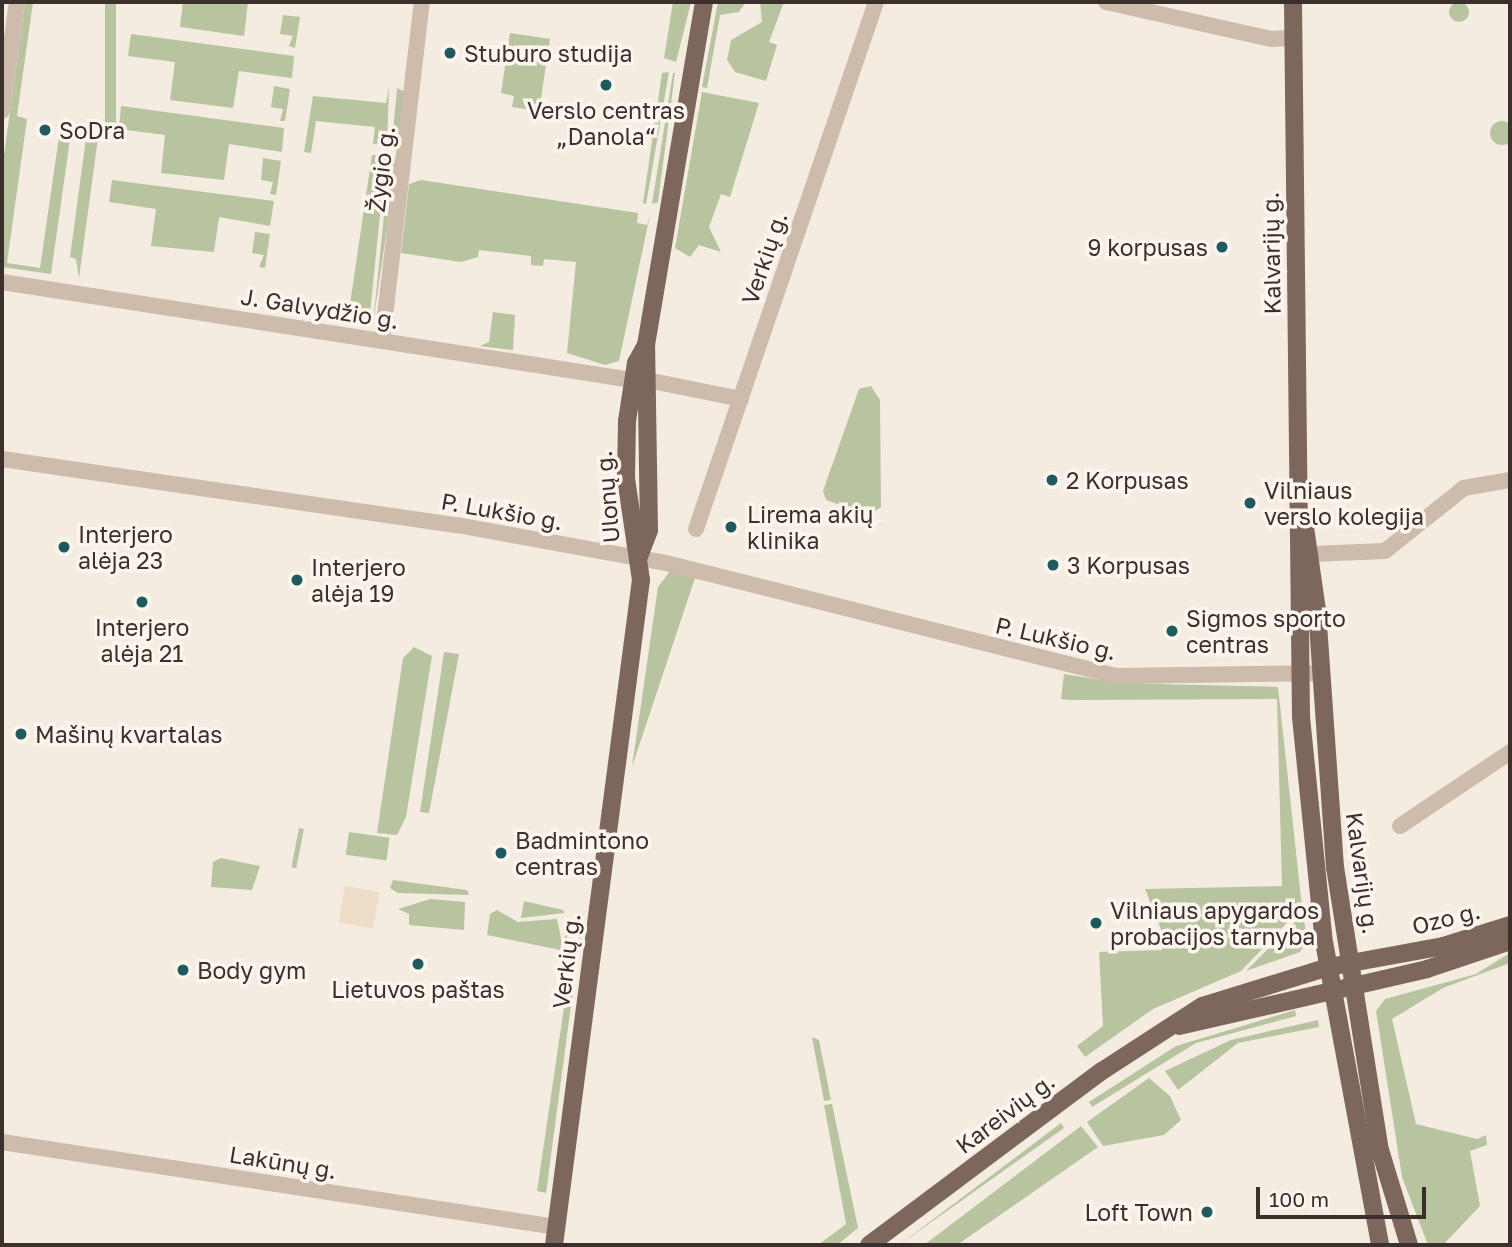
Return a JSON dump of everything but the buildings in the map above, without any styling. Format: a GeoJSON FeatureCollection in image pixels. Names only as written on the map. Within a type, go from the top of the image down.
{"type":"FeatureCollection","features":[{"type":"Feature","properties":{"kind":"main road","name":"Ulonų g."},"geometry":{"type":"LineString","coordinates":[[638,559],[649,530],[640,380],[704,2]]}},
{"type":"Feature","properties":{"kind":"main road","name":"Kalvarijų g."},"geometry":{"type":"LineString","coordinates":[[1293,2],[1300,503],[1298,674],[1329,967],[1380,1245]]}},
{"type":"Feature","properties":{"kind":"main road","name":"Kalvarijų g."},"geometry":{"type":"LineString","coordinates":[[1300,503],[1311,554],[1328,805],[1354,986],[1380,1150],[1409,1245]]}},
{"type":"Feature","properties":{"kind":"main road","name":"Verkių g."},"geometry":{"type":"LineString","coordinates":[[555,1236],[637,614],[638,559]]}},
{"type":"Feature","properties":{"kind":"main road","name":"Ozo g."},"geometry":{"type":"LineString","coordinates":[[1351,962],[1443,947],[1510,925]]}},
{"type":"Feature","properties":{"kind":"main road","name":"Ozo g."},"geometry":{"type":"LineString","coordinates":[[1354,986],[1463,959],[1510,940]]}},
{"type":"Feature","properties":{"kind":"main road","name":"Kareivių g."},"geometry":{"type":"LineString","coordinates":[[869,1245],[1102,1071],[1173,1027],[1228,996],[1351,962]]}},
{"type":"Feature","properties":{"kind":"main road","name":"Kareivių g."},"geometry":{"type":"LineString","coordinates":[[1173,1027],[1354,986]]}},
{"type":"Feature","properties":{"kind":"street"},"geometry":{"type":"LineString","coordinates":[[2,111],[5,66],[17,2]]}},
{"type":"Feature","properties":{"kind":"street","name":"Žygio g."},"geometry":{"type":"LineString","coordinates":[[382,341],[422,2]]}},
{"type":"Feature","properties":{"kind":"street","name":"Verkių g."},"geometry":{"type":"LineString","coordinates":[[696,529],[876,2]]}},
{"type":"Feature","properties":{"kind":"street"},"geometry":{"type":"LineString","coordinates":[[1106,2],[1271,39],[1293,38]]}},
{"type":"Feature","properties":{"kind":"street","name":"J. Galvydžio g."},"geometry":{"type":"LineString","coordinates":[[2,282],[640,380],[741,399]]}},
{"type":"Feature","properties":{"kind":"street","name":"P. Lukšio g."},"geometry":{"type":"LineString","coordinates":[[2,459],[457,525],[638,559],[1095,673],[1164,678],[1320,673]]}},
{"type":"Feature","properties":{"kind":"street"},"geometry":{"type":"LineString","coordinates":[[1311,554],[1385,551],[1464,488],[1510,480]]}},
{"type":"Feature","properties":{"kind":"street"},"geometry":{"type":"LineString","coordinates":[[1400,826],[1510,752]]}},
{"type":"Feature","properties":{"kind":"street","name":"Lakūnų g."},"geometry":{"type":"LineString","coordinates":[[2,1142],[555,1236]]}},
{"type":"Feature","properties":{"kind":"green space"},"geometry":{"type":"Polygon","coordinates":[[[25,2],[33,2],[17,116],[27,119],[7,263],[40,268],[61,123],[72,125],[51,274],[2,267],[2,170],[25,2]]]}},
{"type":"Feature","properties":{"kind":"green space"},"geometry":{"type":"Polygon","coordinates":[[[105,2],[116,2],[116,126],[105,126],[105,2]]]}},
{"type":"Feature","properties":{"kind":"green space"},"geometry":{"type":"Polygon","coordinates":[[[183,2],[248,2],[244,36],[180,27],[183,2]]]}},
{"type":"Feature","properties":{"kind":"green space"},"geometry":{"type":"Polygon","coordinates":[[[673,2],[691,2],[676,62],[664,58],[673,2]]]}},
{"type":"Feature","properties":{"kind":"green space"},"geometry":{"type":"Polygon","coordinates":[[[718,2],[746,2],[739,12],[720,15],[707,88],[702,87],[718,2]]]}},
{"type":"Feature","properties":{"kind":"green space"},"geometry":{"type":"Polygon","coordinates":[[[760,2],[784,2],[769,42],[777,45],[766,81],[735,72],[727,60],[731,40],[762,22],[760,2]]]}},
{"type":"Feature","properties":{"kind":"green space"},"geometry":{"type":"Polygon","coordinates":[[[1459,2],[1466,5],[1469,12],[1466,19],[1459,22],[1452,19],[1449,12],[1452,5],[1459,2]]]}},
{"type":"Feature","properties":{"kind":"green space"},"geometry":{"type":"Polygon","coordinates":[[[283,15],[300,17],[295,48],[289,46],[293,36],[280,34],[283,15]]]}},
{"type":"Feature","properties":{"kind":"green space"},"geometry":{"type":"Polygon","coordinates":[[[510,33],[550,39],[539,111],[512,107],[514,96],[501,93],[510,33]]]}},
{"type":"Feature","properties":{"kind":"green space"},"geometry":{"type":"Polygon","coordinates":[[[131,34],[294,56],[292,78],[239,71],[233,108],[170,100],[175,62],[128,56],[131,34]]]}},
{"type":"Feature","properties":{"kind":"green space"},"geometry":{"type":"Polygon","coordinates":[[[669,72],[646,204],[643,203],[662,73],[669,72]]]}},
{"type":"Feature","properties":{"kind":"green space"},"geometry":{"type":"Polygon","coordinates":[[[673,73],[658,202],[652,204],[673,73]]]}},
{"type":"Feature","properties":{"kind":"green space"},"geometry":{"type":"Polygon","coordinates":[[[274,86],[290,89],[285,121],[280,121],[283,109],[271,107],[274,86]]]}},
{"type":"Feature","properties":{"kind":"green space"},"geometry":{"type":"Polygon","coordinates":[[[389,87],[387,143],[373,144],[375,127],[316,121],[311,153],[304,152],[313,96],[386,103],[389,87]]]}},
{"type":"Feature","properties":{"kind":"green space"},"geometry":{"type":"Polygon","coordinates":[[[397,88],[405,92],[400,141],[392,143],[397,88]]]}},
{"type":"Feature","properties":{"kind":"green space"},"geometry":{"type":"Polygon","coordinates":[[[702,92],[759,103],[730,197],[721,194],[709,227],[721,252],[699,245],[690,257],[675,248],[702,92]]]}},
{"type":"Feature","properties":{"kind":"green space"},"geometry":{"type":"Polygon","coordinates":[[[121,106],[284,128],[282,152],[229,144],[224,180],[161,173],[165,135],[119,129],[121,106]]]}},
{"type":"Feature","properties":{"kind":"green space"},"geometry":{"type":"Polygon","coordinates":[[[1502,121],[1513,128],[1514,133],[1507,144],[1502,145],[1491,138],[1490,133],[1497,122],[1502,121]]]}},
{"type":"Feature","properties":{"kind":"green space"},"geometry":{"type":"Polygon","coordinates":[[[86,138],[98,138],[79,278],[76,259],[70,257],[86,138]]]}},
{"type":"Feature","properties":{"kind":"green space"},"geometry":{"type":"Polygon","coordinates":[[[372,155],[386,156],[370,313],[349,311],[372,155]]]}},
{"type":"Feature","properties":{"kind":"green space"},"geometry":{"type":"Polygon","coordinates":[[[390,156],[397,160],[373,324],[390,156]]]}},
{"type":"Feature","properties":{"kind":"green space"},"geometry":{"type":"Polygon","coordinates":[[[263,158],[281,161],[276,195],[270,194],[273,182],[261,180],[263,158]]]}},
{"type":"Feature","properties":{"kind":"green space"},"geometry":{"type":"Polygon","coordinates":[[[112,180],[274,201],[270,226],[219,217],[214,252],[151,246],[156,209],[109,202],[112,180]]]}},
{"type":"Feature","properties":{"kind":"green space"},"geometry":{"type":"Polygon","coordinates":[[[421,180],[638,213],[637,223],[647,225],[650,215],[619,361],[605,365],[567,353],[576,262],[544,259],[543,266],[531,265],[531,256],[479,250],[478,257],[461,262],[401,253],[409,184],[421,180]]]}},
{"type":"Feature","properties":{"kind":"green space"},"geometry":{"type":"Polygon","coordinates":[[[255,232],[270,234],[265,268],[259,267],[264,255],[252,253],[255,232]]]}},
{"type":"Feature","properties":{"kind":"green space"},"geometry":{"type":"Polygon","coordinates":[[[283,304],[311,308],[310,316],[282,312],[283,304]]]}},
{"type":"Feature","properties":{"kind":"green space"},"geometry":{"type":"Polygon","coordinates":[[[493,312],[515,315],[513,350],[480,346],[489,342],[493,312]]]}},
{"type":"Feature","properties":{"kind":"green space"},"geometry":{"type":"Polygon","coordinates":[[[337,314],[369,318],[368,324],[336,320],[337,314]]]}},
{"type":"Feature","properties":{"kind":"green space"},"geometry":{"type":"Polygon","coordinates":[[[871,386],[880,400],[881,507],[870,515],[826,500],[823,491],[859,389],[871,386]]]}},
{"type":"Feature","properties":{"kind":"green space"},"geometry":{"type":"Polygon","coordinates":[[[670,571],[696,575],[632,767],[658,587],[670,571]]]}},
{"type":"Feature","properties":{"kind":"green space"},"geometry":{"type":"Polygon","coordinates":[[[414,647],[432,656],[406,817],[397,835],[377,833],[403,658],[414,647]]]}},
{"type":"Feature","properties":{"kind":"green space"},"geometry":{"type":"Polygon","coordinates":[[[444,652],[459,654],[429,813],[420,812],[444,652]]]}},
{"type":"Feature","properties":{"kind":"green space"},"geometry":{"type":"Polygon","coordinates":[[[1064,674],[1119,683],[1278,687],[1302,907],[1241,971],[1153,1009],[1085,1057],[1077,1046],[1103,1026],[1099,952],[1162,950],[1166,942],[1145,889],[1282,886],[1277,699],[1061,699],[1064,674]]]}},
{"type":"Feature","properties":{"kind":"green space"},"geometry":{"type":"Polygon","coordinates":[[[299,828],[304,829],[296,868],[291,867],[299,828]]]}},
{"type":"Feature","properties":{"kind":"green space"},"geometry":{"type":"Polygon","coordinates":[[[349,832],[390,838],[386,860],[346,855],[349,832]]]}},
{"type":"Feature","properties":{"kind":"green space"},"geometry":{"type":"Polygon","coordinates":[[[221,858],[260,866],[252,890],[211,887],[213,862],[221,858]]]}},
{"type":"Feature","properties":{"kind":"green space"},"geometry":{"type":"Polygon","coordinates":[[[393,880],[467,890],[469,895],[398,893],[390,888],[393,880]]]}},
{"type":"Feature","properties":{"kind":"green space"},"geometry":{"type":"Polygon","coordinates":[[[430,899],[465,902],[464,930],[409,925],[409,914],[398,909],[430,899]]]}},
{"type":"Feature","properties":{"kind":"green space"},"geometry":{"type":"Polygon","coordinates":[[[524,901],[563,910],[564,913],[521,918],[524,901]]]}},
{"type":"Feature","properties":{"kind":"green space"},"geometry":{"type":"Polygon","coordinates":[[[497,910],[518,922],[557,919],[562,943],[568,931],[565,951],[487,935],[490,914],[497,910]]]}},
{"type":"Feature","properties":{"kind":"green space"},"geometry":{"type":"Polygon","coordinates":[[[578,912],[582,923],[546,1193],[537,1191],[578,912]]]}},
{"type":"Feature","properties":{"kind":"green space"},"geometry":{"type":"Polygon","coordinates":[[[1303,914],[1307,939],[1300,952],[1246,971],[1303,914]]]}},
{"type":"Feature","properties":{"kind":"green space"},"geometry":{"type":"Polygon","coordinates":[[[1508,954],[1510,963],[1443,988],[1392,1019],[1416,1124],[1477,1139],[1486,1135],[1487,1145],[1470,1151],[1480,1206],[1443,1245],[1428,1245],[1402,1177],[1376,1011],[1385,999],[1476,974],[1508,954]]]}},
{"type":"Feature","properties":{"kind":"green space"},"geometry":{"type":"Polygon","coordinates":[[[1295,1010],[1296,1016],[1196,1043],[1092,1107],[1089,1102],[1176,1046],[1295,1010]]]}},
{"type":"Feature","properties":{"kind":"green space"},"geometry":{"type":"Polygon","coordinates":[[[1318,1020],[1319,1027],[1238,1043],[1178,1090],[1165,1071],[1231,1040],[1318,1020]]]}},
{"type":"Feature","properties":{"kind":"green space"},"geometry":{"type":"Polygon","coordinates":[[[812,1037],[819,1040],[831,1100],[824,1101],[812,1037]]]}},
{"type":"Feature","properties":{"kind":"green space"},"geometry":{"type":"Polygon","coordinates":[[[1149,1078],[1170,1096],[1181,1120],[1164,1135],[1103,1146],[1087,1122],[1149,1078]]]}},
{"type":"Feature","properties":{"kind":"green space"},"geometry":{"type":"Polygon","coordinates":[[[832,1104],[858,1228],[837,1245],[818,1245],[846,1224],[824,1105],[832,1104]]]}},
{"type":"Feature","properties":{"kind":"green space"},"geometry":{"type":"Polygon","coordinates":[[[1061,1123],[1064,1128],[899,1245],[1061,1123]]]}},
{"type":"Feature","properties":{"kind":"green space"},"geometry":{"type":"Polygon","coordinates":[[[1081,1126],[1098,1147],[957,1245],[924,1245],[1081,1126]]]}},
{"type":"Feature","properties":{"kind":"shaded area"},"geometry":{"type":"Polygon","coordinates":[[[345,886],[379,892],[373,929],[339,922],[345,886]]]}},
{"type":"Feature","properties":{"kind":"place","name":"Stuburo studija"},"geometry":{"type":"Point","coordinates":[450,53]}},
{"type":"Feature","properties":{"kind":"place","name":"Verslo centras „Danola“"},"geometry":{"type":"Point","coordinates":[606,85]}},
{"type":"Feature","properties":{"kind":"place","name":"SoDra"},"geometry":{"type":"Point","coordinates":[45,130]}},
{"type":"Feature","properties":{"kind":"place","name":"9 korpusas"},"geometry":{"type":"Point","coordinates":[1222,247]}},
{"type":"Feature","properties":{"kind":"place","name":"2 Korpusas"},"geometry":{"type":"Point","coordinates":[1052,480]}},
{"type":"Feature","properties":{"kind":"place","name":"Vilniaus verslo kolegija"},"geometry":{"type":"Point","coordinates":[1250,503]}},
{"type":"Feature","properties":{"kind":"place","name":"Lirema akių klinika"},"geometry":{"type":"Point","coordinates":[731,527]}},
{"type":"Feature","properties":{"kind":"place","name":"Interjero alėja 23"},"geometry":{"type":"Point","coordinates":[64,547]}},
{"type":"Feature","properties":{"kind":"place","name":"3 Korpusas"},"geometry":{"type":"Point","coordinates":[1053,565]}},
{"type":"Feature","properties":{"kind":"place","name":"Interjero alėja 19"},"geometry":{"type":"Point","coordinates":[297,580]}},
{"type":"Feature","properties":{"kind":"place","name":"Interjero alėja 21"},"geometry":{"type":"Point","coordinates":[142,602]}},
{"type":"Feature","properties":{"kind":"place","name":"Sigmos sporto centras"},"geometry":{"type":"Point","coordinates":[1172,631]}},
{"type":"Feature","properties":{"kind":"place","name":"Mašinų kvartalas"},"geometry":{"type":"Point","coordinates":[21,734]}},
{"type":"Feature","properties":{"kind":"place","name":"Badmintono centras"},"geometry":{"type":"Point","coordinates":[501,853]}},
{"type":"Feature","properties":{"kind":"place","name":"Vilniaus apygardos probacijos tarnyba"},"geometry":{"type":"Point","coordinates":[1096,923]}},
{"type":"Feature","properties":{"kind":"place","name":"Lietuvos paštas"},"geometry":{"type":"Point","coordinates":[418,964]}},
{"type":"Feature","properties":{"kind":"place","name":"Body gym"},"geometry":{"type":"Point","coordinates":[183,970]}},
{"type":"Feature","properties":{"kind":"place","name":"Loft Town"},"geometry":{"type":"Point","coordinates":[1207,1212]}}]}
